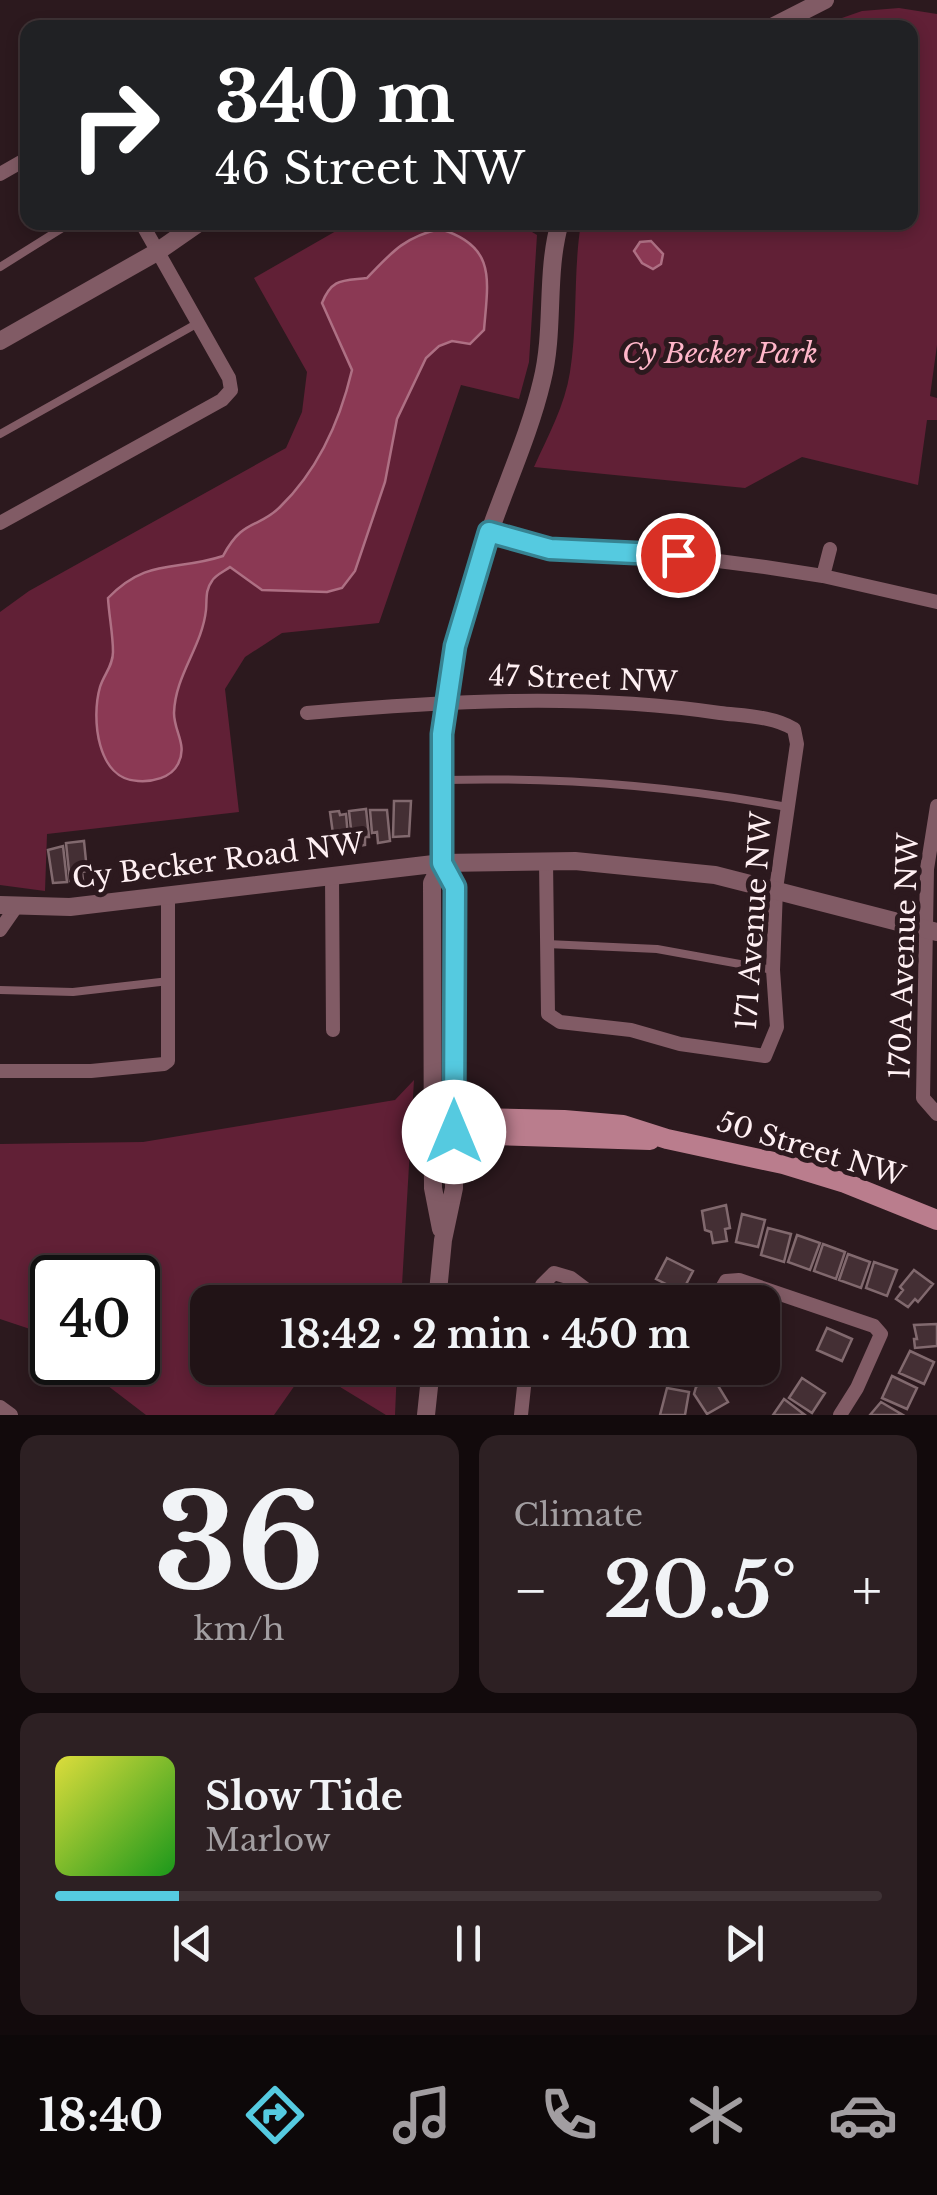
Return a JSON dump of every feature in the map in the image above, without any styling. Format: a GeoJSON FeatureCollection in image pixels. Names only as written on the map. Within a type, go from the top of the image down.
{"type":"FeatureCollection","features":[{"type":"Feature","properties":{"kind":"main road","name":"50 Street NW"},"geometry":{"type":"LineString","coordinates":[[444,1125],[623,1125],[783,1164],[845,1183],[937,1220]]}},
{"type":"Feature","properties":{"kind":"street"},"geometry":{"type":"LineString","coordinates":[[785,20],[824,0]]}},
{"type":"Feature","properties":{"kind":"street"},"geometry":{"type":"LineString","coordinates":[[0,523],[222,400],[231,390],[229,378],[145,230]]}},
{"type":"Feature","properties":{"kind":"street"},"geometry":{"type":"LineString","coordinates":[[0,341],[189,230]]}},
{"type":"Feature","properties":{"kind":"street"},"geometry":{"type":"LineString","coordinates":[[443,1240],[433,1188],[444,1125],[455,887],[442,863],[442,734],[463,616],[544,372],[558,230]]}},
{"type":"Feature","properties":{"kind":"street"},"geometry":{"type":"LineString","coordinates":[[489,532],[550,549],[688,556],[823,576],[937,602]]}},
{"type":"Feature","properties":{"kind":"street"},"geometry":{"type":"LineString","coordinates":[[823,576],[830,548]]}},
{"type":"Feature","properties":{"kind":"street","name":"47 Street NW"},"geometry":{"type":"LineString","coordinates":[[307,712],[446,701],[628,702],[775,721],[794,729]]}},
{"type":"Feature","properties":{"kind":"street","name":"171 Avenue NW"},"geometry":{"type":"LineString","coordinates":[[547,944],[546,1006],[554,1019],[764,1056],[777,1027],[773,970],[776,889],[797,744],[794,729]]}},
{"type":"Feature","properties":{"kind":"street","name":"170A Avenue NW"},"geometry":{"type":"LineString","coordinates":[[933,1111],[923,1098],[931,1018],[937,806]]}},
{"type":"Feature","properties":{"kind":"street"},"geometry":{"type":"LineString","coordinates":[[546,861],[547,944]]}},
{"type":"Feature","properties":{"kind":"street","name":"Cy Becker Road NW"},"geometry":{"type":"LineString","coordinates":[[8,906],[70,907],[442,863],[546,861],[673,869],[776,889],[931,931]]}},
{"type":"Feature","properties":{"kind":"street"},"geometry":{"type":"LineString","coordinates":[[332,875],[333,1030]]}},
{"type":"Feature","properties":{"kind":"street"},"geometry":{"type":"LineString","coordinates":[[0,1071],[90,1071],[168,1061],[168,895]]}},
{"type":"Feature","properties":{"kind":"street"},"geometry":{"type":"LineString","coordinates":[[0,930],[8,906]]}},
{"type":"Feature","properties":{"kind":"street"},"geometry":{"type":"LineString","coordinates":[[439,1285],[443,1240],[454,1188],[444,1125]]}},
{"type":"Feature","properties":{"kind":"street"},"geometry":{"type":"LineString","coordinates":[[542,1285],[554,1272],[581,1285]]}},
{"type":"Feature","properties":{"kind":"street"},"geometry":{"type":"LineString","coordinates":[[724,1285],[726,1281],[760,1285]]}},
{"type":"Feature","properties":{"kind":"street"},"geometry":{"type":"LineString","coordinates":[[780,1292],[874,1326],[881,1334],[840,1415]]}},
{"type":"Feature","properties":{"kind":"street"},"geometry":{"type":"LineString","coordinates":[[426,1415],[429,1385]]}},
{"type":"Feature","properties":{"kind":"street"},"geometry":{"type":"LineString","coordinates":[[521,1415],[524,1385]]}},
{"type":"Feature","properties":{"kind":"street"},"geometry":{"type":"LineString","coordinates":[[0,1407],[11,1415]]}},
{"type":"Feature","properties":{"kind":"lane"},"geometry":{"type":"LineString","coordinates":[[0,267],[59,230]]}},
{"type":"Feature","properties":{"kind":"lane"},"geometry":{"type":"LineString","coordinates":[[0,434],[198,323]]}},
{"type":"Feature","properties":{"kind":"lane"},"geometry":{"type":"LineString","coordinates":[[442,780],[633,785],[712,793],[787,807]]}},
{"type":"Feature","properties":{"kind":"lane"},"geometry":{"type":"LineString","coordinates":[[547,944],[657,949],[773,970]]}},
{"type":"Feature","properties":{"kind":"lane"},"geometry":{"type":"LineString","coordinates":[[0,990],[73,992],[169,981]]}},
{"type":"Feature","properties":{"kind":"green space","name":"Cy Becker Park"},"geometry":{"type":"Polygon","coordinates":[[[899,8],[937,14],[937,345],[930,396],[937,398],[937,420],[927,420],[918,485],[802,457],[745,488],[534,467],[568,384],[580,230],[918,230],[918,20],[836,20],[862,11],[899,8]]]}},
{"type":"Feature","properties":{"kind":"green space"},"geometry":{"type":"Polygon","coordinates":[[[338,230],[529,230],[537,235],[529,362],[519,399],[461,385],[379,623],[282,633],[245,657],[225,689],[239,812],[47,834],[45,891],[0,885],[0,612],[29,591],[286,448],[302,412],[307,372],[254,278],[338,230]]]}},
{"type":"Feature","properties":{"kind":"green space"},"geometry":{"type":"Polygon","coordinates":[[[414,1080],[402,1285],[190,1285],[190,1385],[295,1385],[274,1415],[146,1415],[107,1385],[160,1385],[160,1255],[30,1255],[30,1329],[0,1319],[0,1144],[143,1142],[395,1100],[414,1080]]]}},
{"type":"Feature","properties":{"kind":"green space"},"geometry":{"type":"Polygon","coordinates":[[[337,1385],[396,1385],[395,1415],[386,1415],[337,1385]]]}},
{"type":"Feature","properties":{"kind":"shaded area"},"geometry":{"type":"Polygon","coordinates":[[[443,230],[458,236],[480,255],[487,281],[484,330],[470,344],[452,341],[426,358],[397,419],[385,482],[355,571],[342,588],[327,592],[262,590],[230,567],[215,577],[208,588],[204,623],[175,699],[182,751],[178,764],[171,773],[155,780],[124,778],[106,759],[97,730],[97,700],[113,657],[108,598],[122,585],[149,571],[223,556],[237,535],[272,514],[294,493],[326,444],[352,370],[322,303],[326,295],[339,282],[367,278],[407,241],[443,230]]]}},
{"type":"Feature","properties":{"kind":"shaded area"},"geometry":{"type":"Polygon","coordinates":[[[651,241],[663,254],[661,264],[653,269],[642,263],[634,251],[640,242],[651,241]]]}},
{"type":"Feature","properties":{"kind":"building"},"geometry":{"type":"Polygon","coordinates":[[[394,801],[411,801],[409,836],[393,837],[394,801]]]}},
{"type":"Feature","properties":{"kind":"building"},"geometry":{"type":"Polygon","coordinates":[[[366,809],[369,837],[365,837],[365,845],[353,847],[349,811],[366,809]]]}},
{"type":"Feature","properties":{"kind":"building"},"geometry":{"type":"Polygon","coordinates":[[[370,810],[387,810],[390,841],[378,843],[377,832],[372,833],[370,810]]]}},
{"type":"Feature","properties":{"kind":"building"},"geometry":{"type":"Polygon","coordinates":[[[339,811],[340,815],[346,814],[349,848],[337,849],[334,841],[330,812],[339,811]]]}},
{"type":"Feature","properties":{"kind":"building"},"geometry":{"type":"Polygon","coordinates":[[[84,841],[87,871],[82,872],[83,880],[70,881],[66,843],[84,841]]]}},
{"type":"Feature","properties":{"kind":"building"},"geometry":{"type":"Polygon","coordinates":[[[63,846],[67,882],[53,883],[48,850],[63,846]]]}},
{"type":"Feature","properties":{"kind":"building"},"geometry":{"type":"Polygon","coordinates":[[[726,1205],[730,1228],[725,1229],[727,1241],[713,1243],[711,1232],[705,1230],[702,1211],[726,1205]]]}},
{"type":"Feature","properties":{"kind":"building"},"geometry":{"type":"Polygon","coordinates":[[[742,1214],[765,1220],[758,1247],[736,1242],[742,1214]]]}},
{"type":"Feature","properties":{"kind":"building"},"geometry":{"type":"Polygon","coordinates":[[[768,1228],[791,1234],[784,1262],[761,1255],[768,1228]]]}},
{"type":"Feature","properties":{"kind":"building"},"geometry":{"type":"Polygon","coordinates":[[[797,1235],[820,1243],[810,1270],[788,1262],[797,1235]]]}},
{"type":"Feature","properties":{"kind":"building"},"geometry":{"type":"Polygon","coordinates":[[[823,1244],[845,1252],[836,1279],[814,1271],[823,1244]]]}},
{"type":"Feature","properties":{"kind":"building"},"geometry":{"type":"Polygon","coordinates":[[[848,1254],[870,1262],[861,1288],[839,1280],[848,1254]]]}},
{"type":"Feature","properties":{"kind":"building"},"geometry":{"type":"Polygon","coordinates":[[[667,1258],[693,1271],[686,1285],[668,1285],[656,1279],[667,1258]]]}},
{"type":"Feature","properties":{"kind":"building"},"geometry":{"type":"Polygon","coordinates":[[[874,1262],[897,1270],[887,1296],[866,1288],[874,1262]]]}},
{"type":"Feature","properties":{"kind":"building"},"geometry":{"type":"Polygon","coordinates":[[[914,1270],[933,1284],[918,1302],[915,1299],[908,1307],[896,1299],[914,1270]]]}},
{"type":"Feature","properties":{"kind":"building"},"geometry":{"type":"Polygon","coordinates":[[[937,1324],[937,1346],[915,1348],[914,1325],[937,1324]]]}},
{"type":"Feature","properties":{"kind":"building"},"geometry":{"type":"Polygon","coordinates":[[[827,1328],[852,1339],[842,1361],[817,1350],[827,1328]]]}},
{"type":"Feature","properties":{"kind":"building"},"geometry":{"type":"Polygon","coordinates":[[[910,1351],[934,1362],[924,1384],[899,1373],[910,1351]]]}},
{"type":"Feature","properties":{"kind":"building"},"geometry":{"type":"Polygon","coordinates":[[[892,1376],[917,1388],[907,1409],[882,1398],[892,1376]]]}},
{"type":"Feature","properties":{"kind":"building"},"geometry":{"type":"Polygon","coordinates":[[[802,1378],[825,1393],[812,1413],[789,1398],[802,1378]]]}},
{"type":"Feature","properties":{"kind":"building"},"geometry":{"type":"Polygon","coordinates":[[[718,1385],[728,1402],[707,1414],[694,1394],[696,1387],[718,1385]]]}},
{"type":"Feature","properties":{"kind":"building"},"geometry":{"type":"Polygon","coordinates":[[[667,1388],[689,1392],[685,1415],[660,1415],[667,1388]]]}},
{"type":"Feature","properties":{"kind":"building"},"geometry":{"type":"Polygon","coordinates":[[[784,1399],[805,1415],[773,1415],[784,1399]]]}},
{"type":"Feature","properties":{"kind":"building"},"geometry":{"type":"Polygon","coordinates":[[[881,1402],[903,1415],[870,1415],[881,1402]]]}},
{"type":"Feature","properties":{"kind":"route"},"geometry":{"type":"LineString","coordinates":[[454,1132],[455,887],[442,863],[442,734],[455,646],[489,532],[550,549],[678,555]]}}]}
